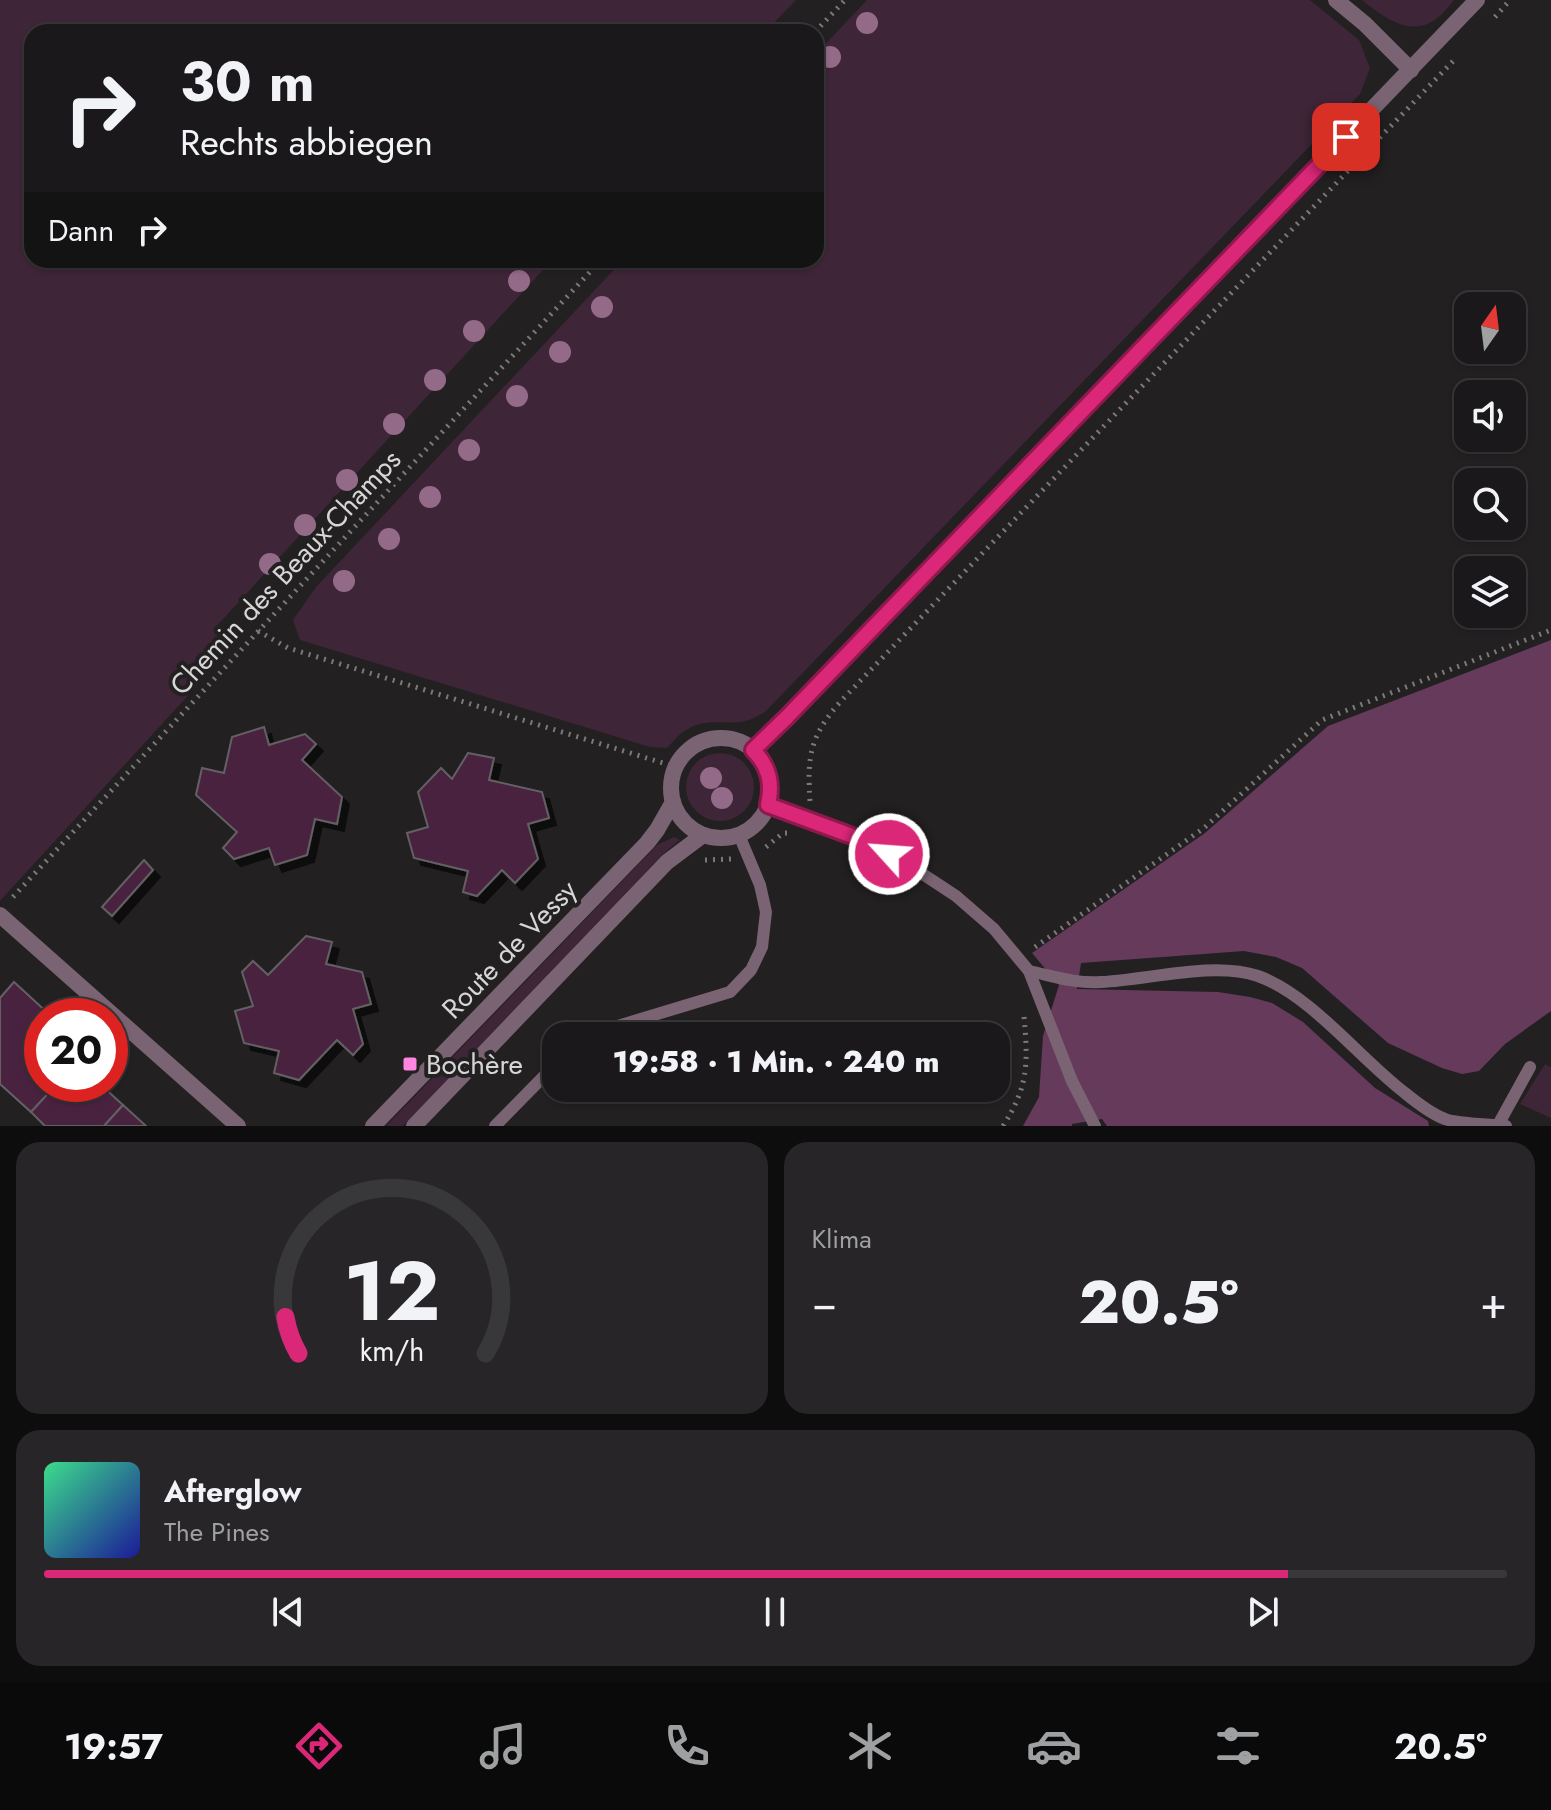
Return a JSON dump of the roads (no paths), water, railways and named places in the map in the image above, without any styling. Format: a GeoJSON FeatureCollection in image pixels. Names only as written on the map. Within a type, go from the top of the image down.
{"type":"FeatureCollection","features":[{"type":"Feature","properties":{"kind":"street"},"geometry":{"type":"LineString","coordinates":[[1336,0],[1411,70]]}},
{"type":"Feature","properties":{"kind":"street"},"geometry":{"type":"LineString","coordinates":[[753,750],[1477,0]]}},
{"type":"Feature","properties":{"kind":"street"},"geometry":{"type":"LineString","coordinates":[[716,738],[742,742],[753,750],[768,769],[771,781],[768,805],[762,818],[752,828],[727,838],[703,835],[690,827],[679,816],[671,790],[676,767],[683,756],[692,747],[716,738]]}},
{"type":"Feature","properties":{"kind":"street","name":"Route de Vessy"},"geometry":{"type":"LineString","coordinates":[[373,1126],[647,843],[673,802]]}},
{"type":"Feature","properties":{"kind":"street","name":"Route de Vessy"},"geometry":{"type":"LineString","coordinates":[[414,1126],[667,862],[703,835]]}},
{"type":"Feature","properties":{"kind":"street"},"geometry":{"type":"LineString","coordinates":[[4,909],[238,1126]]}},
{"type":"Feature","properties":{"kind":"lane"},"geometry":{"type":"LineString","coordinates":[[768,805],[863,840],[956,896],[994,929],[1029,971],[1072,1081],[1095,1126]]}},
{"type":"Feature","properties":{"kind":"lane"},"geometry":{"type":"LineString","coordinates":[[631,1022],[730,992],[751,970],[762,947],[766,912],[760,885],[739,835]]}},
{"type":"Feature","properties":{"kind":"lane"},"geometry":{"type":"LineString","coordinates":[[1029,971],[1090,983],[1212,970],[1243,972],[1262,978],[1297,998],[1396,1086],[1446,1123],[1506,1126]]}},
{"type":"Feature","properties":{"kind":"lane"},"geometry":{"type":"LineString","coordinates":[[1498,1125],[1530,1067]]}},
{"type":"Feature","properties":{"kind":"lane"},"geometry":{"type":"LineString","coordinates":[[495,1126],[542,1078]]}},
{"type":"Feature","properties":{"kind":"place","name":"Bochère"},"geometry":{"type":"Point","coordinates":[410,1064]}}]}
